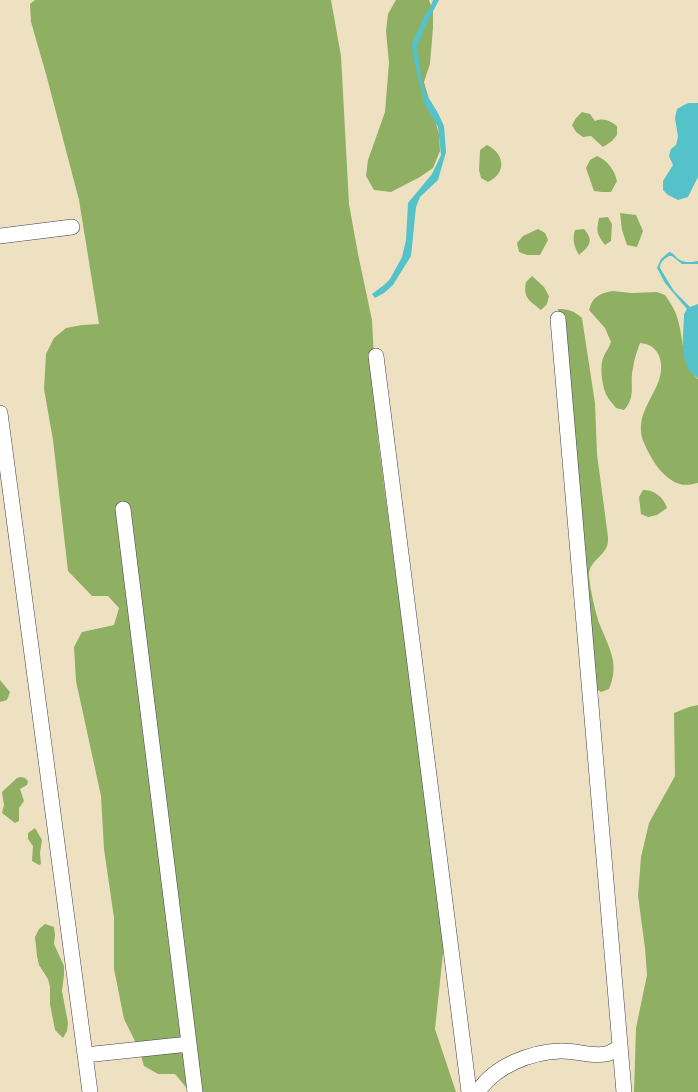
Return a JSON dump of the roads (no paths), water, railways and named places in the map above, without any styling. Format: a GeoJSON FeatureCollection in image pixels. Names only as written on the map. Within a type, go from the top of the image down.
{"type":"FeatureCollection","features":[{"type":"Feature","properties":{"kind":"street"},"geometry":{"type":"LineString","coordinates":[[0,236],[72,227]]}},
{"type":"Feature","properties":{"kind":"street"},"geometry":{"type":"LineString","coordinates":[[558,319],[624,1092]]}},
{"type":"Feature","properties":{"kind":"street"},"geometry":{"type":"LineString","coordinates":[[376,356],[469,1092]]}},
{"type":"Feature","properties":{"kind":"street"},"geometry":{"type":"LineString","coordinates":[[0,412],[90,1092]]}},
{"type":"Feature","properties":{"kind":"street"},"geometry":{"type":"LineString","coordinates":[[123,509],[195,1092]]}},
{"type":"Feature","properties":{"kind":"street"},"geometry":{"type":"LineString","coordinates":[[85,1056],[189,1044]]}},
{"type":"Feature","properties":{"kind":"street"},"geometry":{"type":"LineString","coordinates":[[478,1092],[490,1077],[516,1061],[541,1053],[561,1050],[599,1055],[608,1054],[620,1047]]}},
{"type":"Feature","properties":{"kind":"water"},"geometry":{"type":"Polygon","coordinates":[[[433,0],[439,0],[424,29],[417,47],[421,77],[425,92],[444,126],[446,152],[438,180],[420,197],[416,207],[411,256],[393,285],[384,293],[375,298],[372,294],[390,279],[402,257],[406,240],[408,203],[432,174],[441,155],[438,127],[424,103],[413,56],[412,43],[433,0]]]}},
{"type":"Feature","properties":{"kind":"water"},"geometry":{"type":"Polygon","coordinates":[[[689,103],[698,103],[698,177],[688,197],[678,200],[668,195],[663,190],[663,181],[673,165],[669,156],[671,149],[676,145],[678,137],[675,118],[677,109],[689,103]]]}},
{"type":"Feature","properties":{"kind":"water"},"geometry":{"type":"Polygon","coordinates":[[[669,252],[673,253],[682,261],[698,261],[698,264],[682,264],[672,256],[669,256],[665,258],[660,268],[674,291],[690,307],[698,304],[698,378],[691,373],[684,358],[684,314],[687,309],[665,283],[657,268],[661,259],[669,252]]]}}]}
